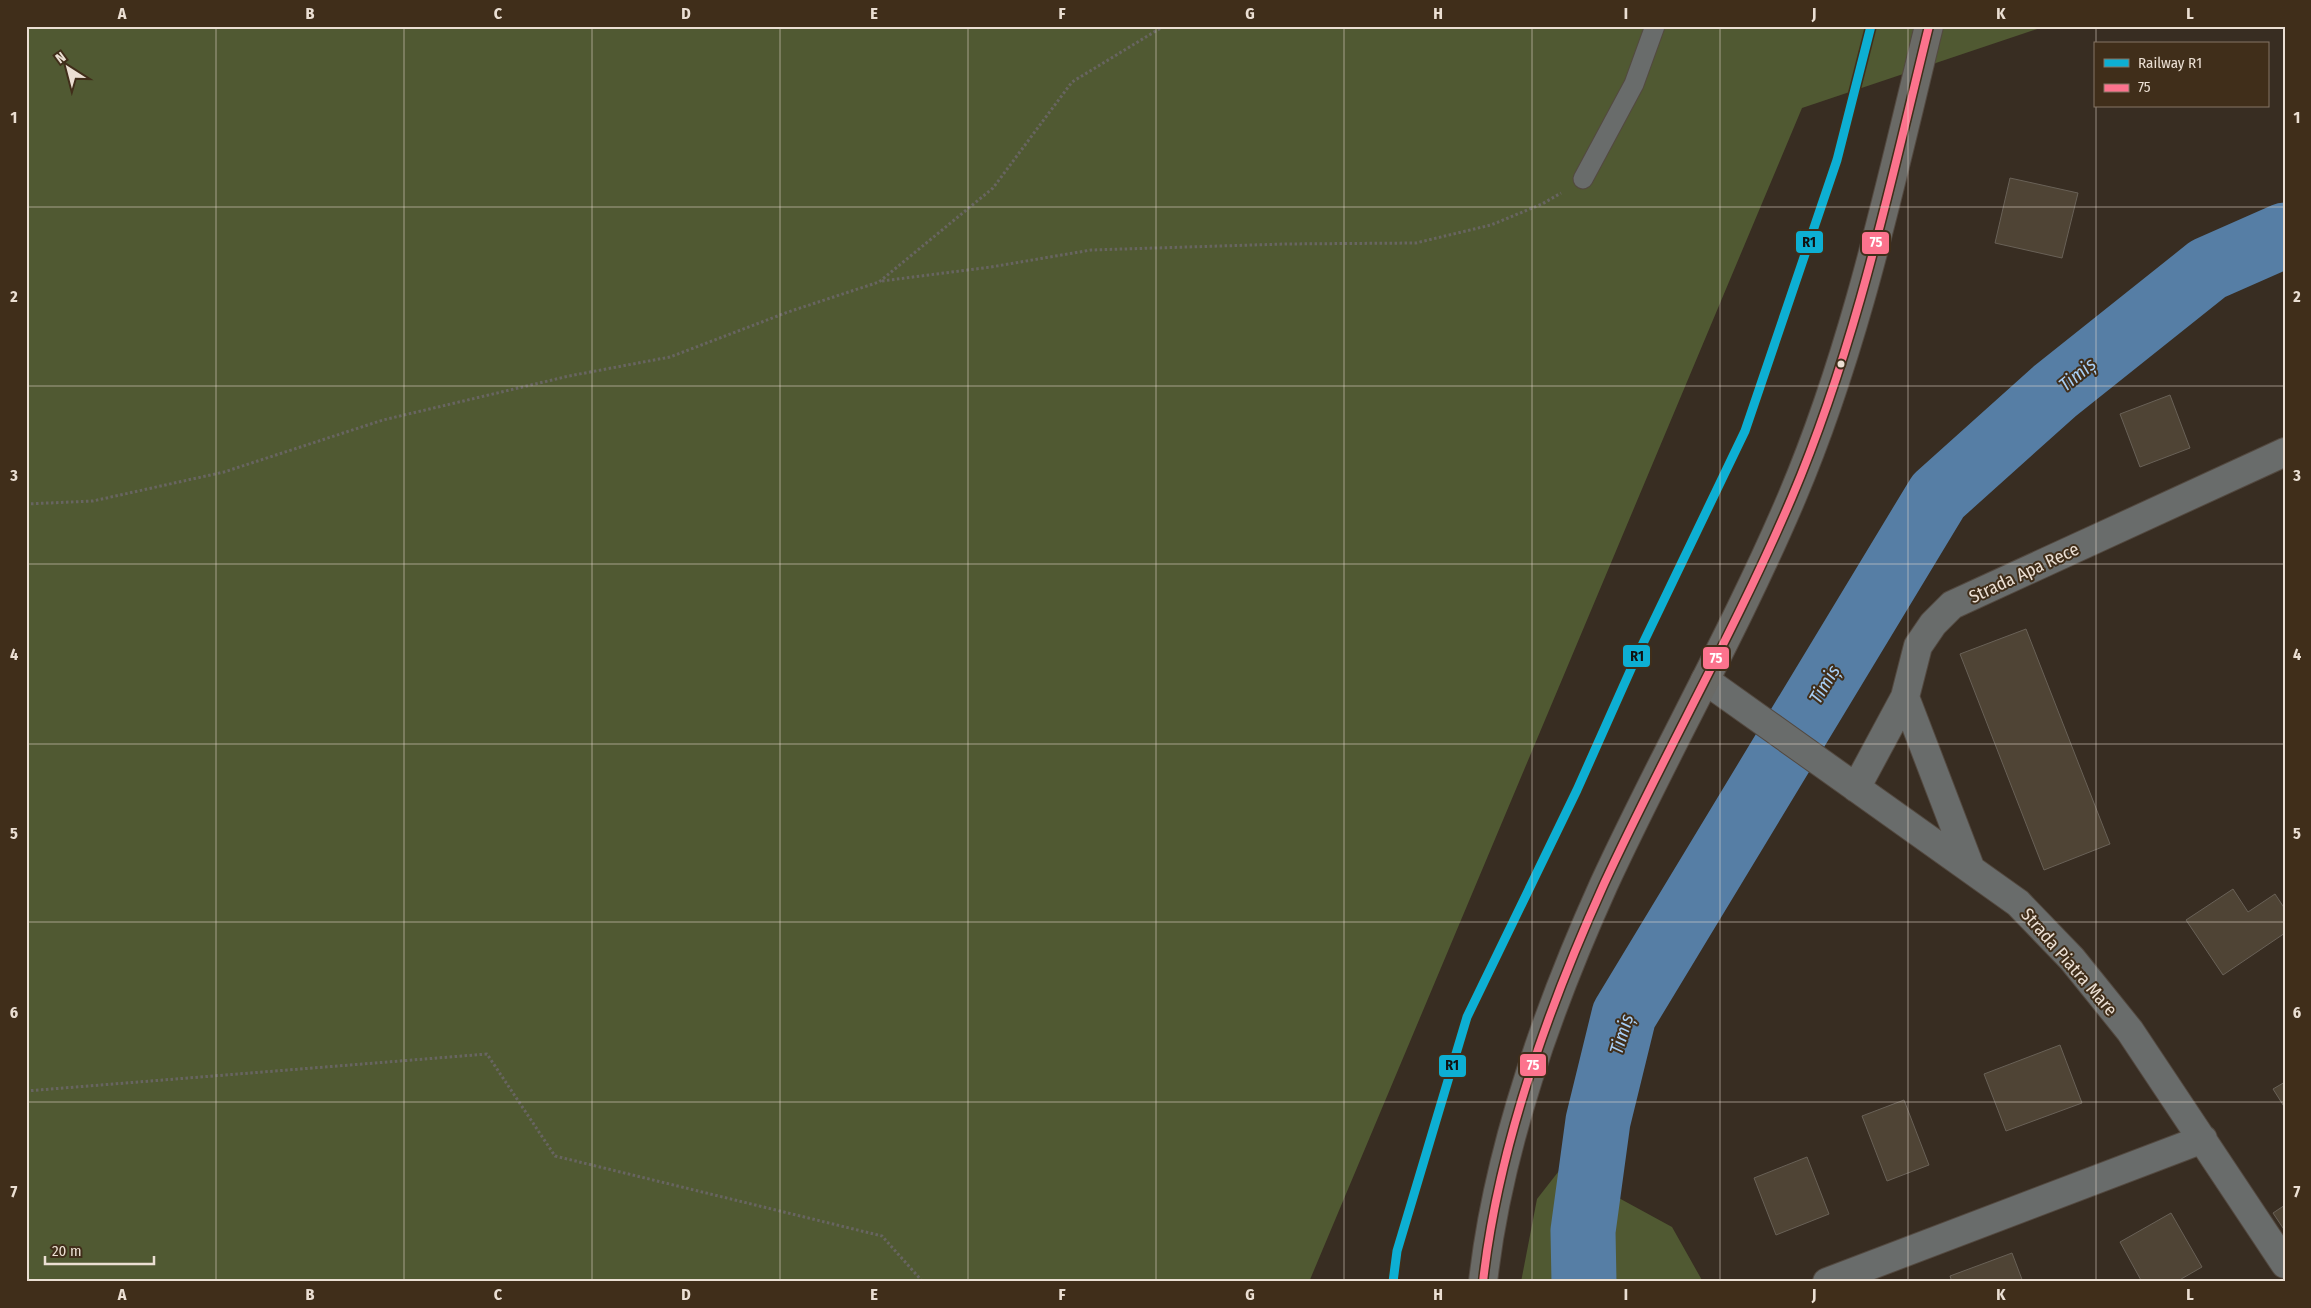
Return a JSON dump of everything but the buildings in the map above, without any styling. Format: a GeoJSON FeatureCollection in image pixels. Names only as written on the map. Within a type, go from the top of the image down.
{"type":"FeatureCollection","features":[{"type":"Feature","properties":{"kind":"highway"},"geometry":{"type":"LineString","coordinates":[[1483,1282],[1496,1200],[1511,1137],[1566,973],[1604,885],[1758,576],[1793,495],[1844,356],[1880,227],[1929,26]]}},
{"type":"Feature","properties":{"kind":"street","name":"Strada Apa Rece"},"geometry":{"type":"LineString","coordinates":[[1856,788],[1905,697],[1918,646],[1933,624],[1952,606],[2285,452]]}},
{"type":"Feature","properties":{"kind":"street","name":"Strada Piatra Mare"},"geometry":{"type":"LineString","coordinates":[[1705,680],[2018,903],[2072,959],[2130,1031],[2285,1264]]}},
{"type":"Feature","properties":{"kind":"street"},"geometry":{"type":"LineString","coordinates":[[1905,697],[1970,867]]}},
{"type":"Feature","properties":{"kind":"street"},"geometry":{"type":"LineString","coordinates":[[1827,1282],[2203,1139]]}},
{"type":"Feature","properties":{"kind":"lane"},"geometry":{"type":"LineString","coordinates":[[1583,179],[1634,84],[1655,26]]}},
{"type":"Feature","properties":{"kind":"path"},"geometry":{"type":"LineString","coordinates":[[879,282],[993,188],[1072,82],[1164,26]]}},
{"type":"Feature","properties":{"kind":"path"},"geometry":{"type":"LineString","coordinates":[[26,504],[93,501],[215,474],[383,420],[569,376],[670,357],[788,312],[879,282],[991,267],[1091,250],[1285,244],[1416,243],[1491,226],[1542,204],[1583,179]]}},
{"type":"Feature","properties":{"kind":"path"},"geometry":{"type":"LineString","coordinates":[[26,1091],[487,1054],[555,1156],[882,1236],[923,1282]]}},
{"type":"Feature","properties":{"kind":"green space"},"geometry":{"type":"Polygon","coordinates":[[[26,26],[2046,26],[1802,108],[1309,1282],[26,1282],[26,26]]]}},
{"type":"Feature","properties":{"kind":"green space"},"geometry":{"type":"Polygon","coordinates":[[[1562,1167],[1672,1227],[1703,1282],[1521,1282],[1537,1199],[1562,1167]]]}},
{"type":"Feature","properties":{"kind":"waterway","name":"Timiș"},"geometry":{"type":"LineString","coordinates":[[1584,1282],[1583,1231],[1598,1121],[1624,1015],[1938,496],[2055,391],[2208,269],[2285,235]]}},
{"type":"Feature","properties":{"kind":"rail line","name":"R1"},"geometry":{"type":"LineString","coordinates":[[1393,1282],[1397,1251],[1467,1017],[1577,790],[1635,660],[1745,431],[1837,160],[1871,26]]}},
{"type":"Feature","properties":{"kind":"transit line","name":"75"},"geometry":{"type":"LineString","coordinates":[[1483,1282],[1490,1231],[1513,1129],[1545,1029],[1583,931],[1627,835],[1747,595],[1792,497],[1815,440],[1835,382],[1870,264],[1929,26]]}}]}
